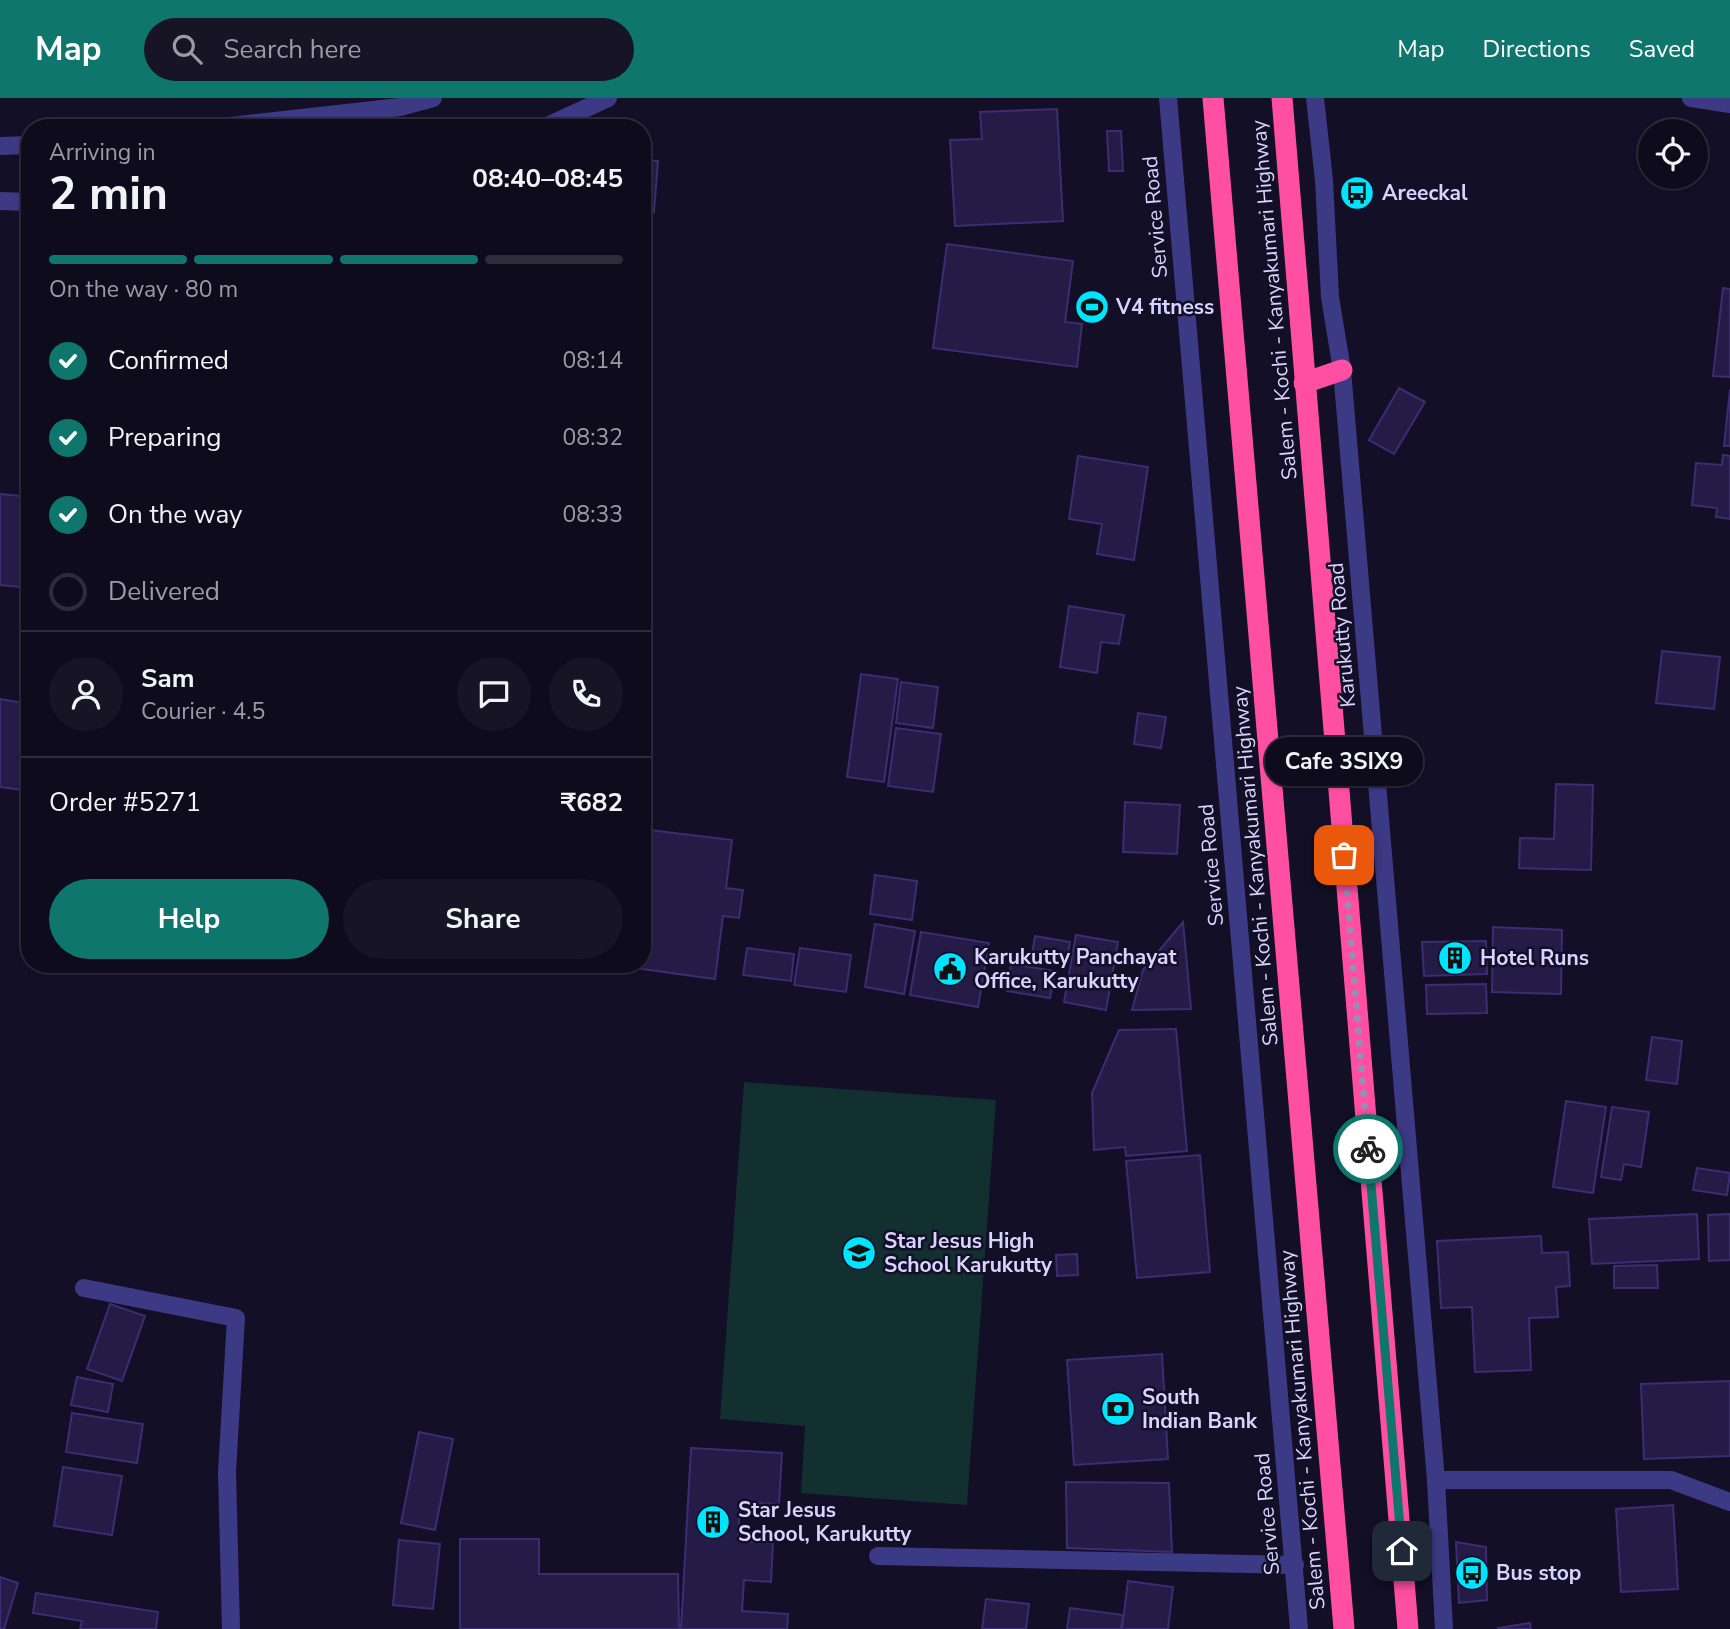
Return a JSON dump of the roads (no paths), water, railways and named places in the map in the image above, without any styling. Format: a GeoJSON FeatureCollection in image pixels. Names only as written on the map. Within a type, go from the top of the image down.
{"type":"FeatureCollection","features":[{"type":"Feature","properties":{"kind":"highway","name":"Salem - Kochi - Kanyakumari Highway"},"geometry":{"type":"LineString","coordinates":[[1213,98],[1344,1629]]}},
{"type":"Feature","properties":{"kind":"highway","name":"Salem - Kochi - Kanyakumari Highway"},"geometry":{"type":"LineString","coordinates":[[1282,98],[1408,1629]]}},
{"type":"Feature","properties":{"kind":"highway"},"geometry":{"type":"LineString","coordinates":[[1304,383],[1342,370]]}},
{"type":"Feature","properties":{"kind":"street"},"geometry":{"type":"LineString","coordinates":[[293,119],[400,107],[433,98]]}},
{"type":"Feature","properties":{"kind":"street"},"geometry":{"type":"LineString","coordinates":[[562,119],[608,98]]}},
{"type":"Feature","properties":{"kind":"street","name":"Service Road"},"geometry":{"type":"LineString","coordinates":[[1168,98],[1299,1629]]}},
{"type":"Feature","properties":{"kind":"street","name":"Karukutty Road"},"geometry":{"type":"LineString","coordinates":[[1315,98],[1324,180],[1329,297],[1342,370],[1436,1480],[1444,1629]]}},
{"type":"Feature","properties":{"kind":"street"},"geometry":{"type":"LineString","coordinates":[[1691,98],[1730,104]]}},
{"type":"Feature","properties":{"kind":"street"},"geometry":{"type":"LineString","coordinates":[[0,146],[21,145]]}},
{"type":"Feature","properties":{"kind":"street"},"geometry":{"type":"LineString","coordinates":[[0,201],[21,202]]}},
{"type":"Feature","properties":{"kind":"street"},"geometry":{"type":"LineString","coordinates":[[84,1287],[236,1318],[227,1472],[232,1629]]}},
{"type":"Feature","properties":{"kind":"street"},"geometry":{"type":"LineString","coordinates":[[1436,1480],[1671,1480],[1730,1502]]}},
{"type":"Feature","properties":{"kind":"street"},"geometry":{"type":"LineString","coordinates":[[878,1556],[1294,1565]]}},
{"type":"Feature","properties":{"kind":"place","name":"Areeckal"},"geometry":{"type":"Point","coordinates":[1357,193]}},
{"type":"Feature","properties":{"kind":"place","name":"V4 fitness"},"geometry":{"type":"Point","coordinates":[1092,307]}},
{"type":"Feature","properties":{"kind":"place","name":"Cafe 3SIX9"},"geometry":{"type":"Point","coordinates":[1344,855]}},
{"type":"Feature","properties":{"kind":"place","name":"Hotel Runs"},"geometry":{"type":"Point","coordinates":[1455,958]}},
{"type":"Feature","properties":{"kind":"place","name":"Karukutty Panchayat Office, Karukutty"},"geometry":{"type":"Point","coordinates":[950,969]}},
{"type":"Feature","properties":{"kind":"place","name":"Star Jesus High School Karukutty"},"geometry":{"type":"Point","coordinates":[859,1253]}},
{"type":"Feature","properties":{"kind":"place","name":"South Indian Bank"},"geometry":{"type":"Point","coordinates":[1118,1409]}},
{"type":"Feature","properties":{"kind":"place","name":"Star Jesus School, Karukutty"},"geometry":{"type":"Point","coordinates":[713,1522]}},
{"type":"Feature","properties":{"kind":"place","name":"Bus stop"},"geometry":{"type":"Point","coordinates":[1472,1573]}}]}
